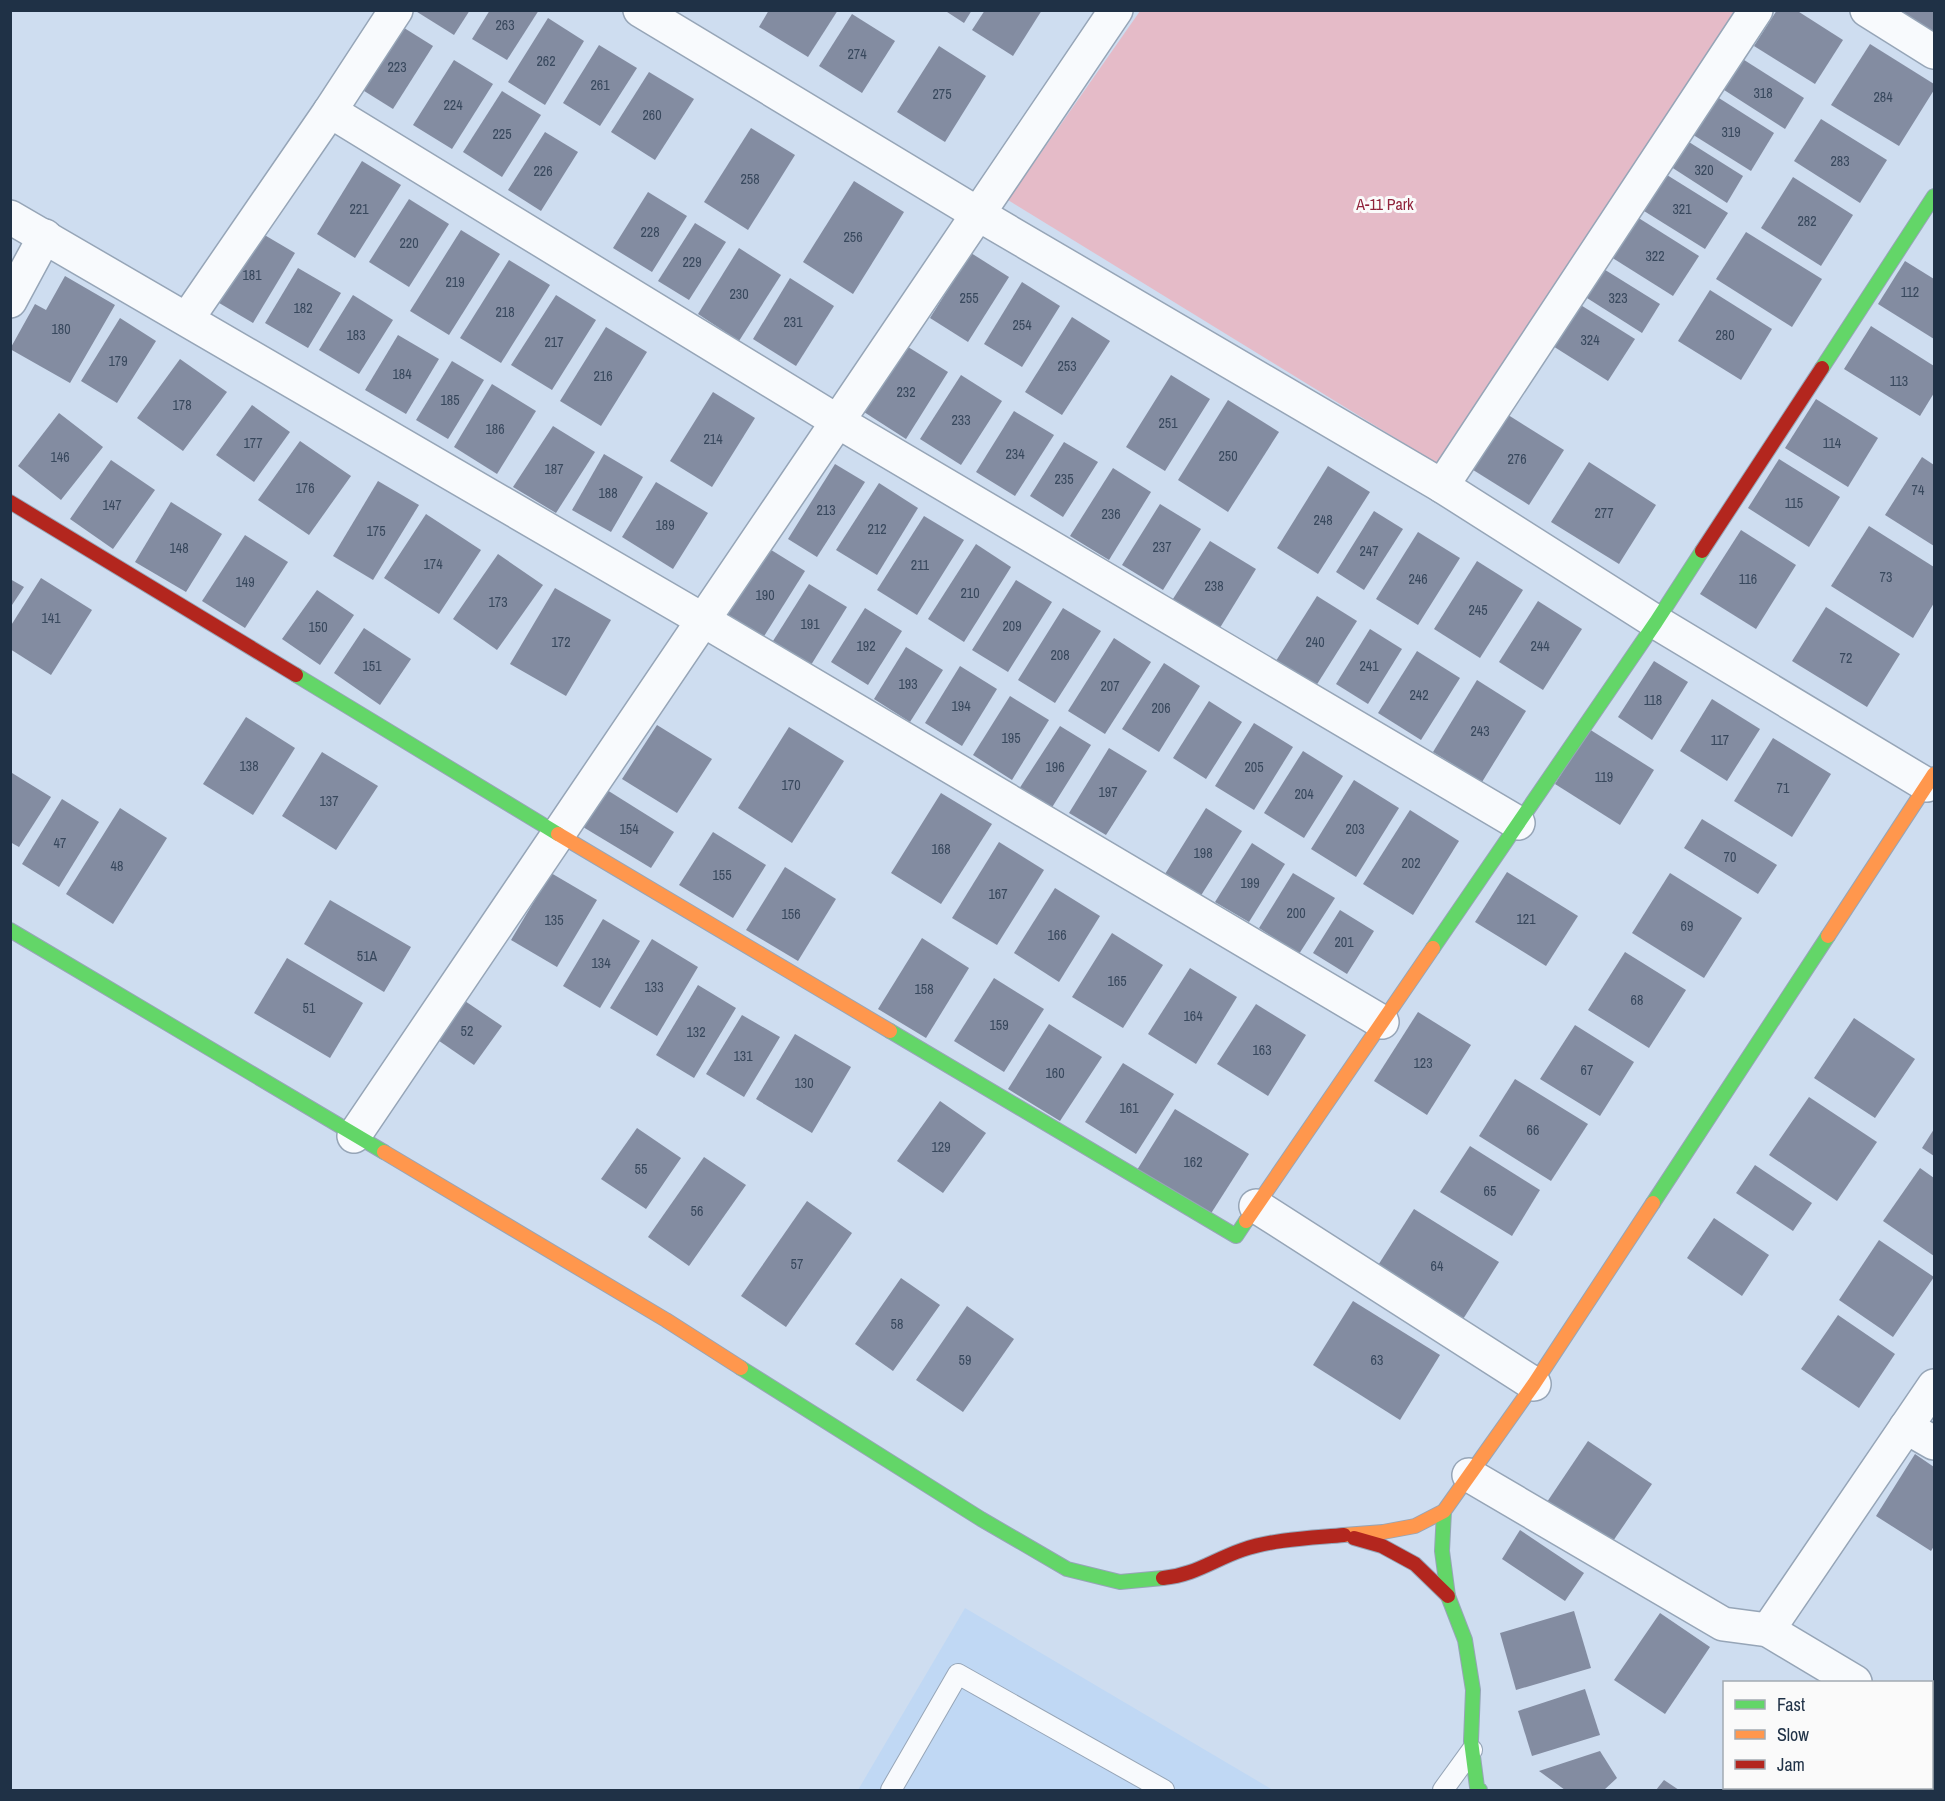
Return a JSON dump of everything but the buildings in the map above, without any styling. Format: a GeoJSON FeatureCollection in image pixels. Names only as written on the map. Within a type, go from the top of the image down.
{"type":"FeatureCollection","features":[{"type":"Feature","properties":{"kind":"street"},"geometry":{"type":"LineString","coordinates":[[187,319],[330,111],[396,10]]}},
{"type":"Feature","properties":{"kind":"street"},"geometry":{"type":"LineString","coordinates":[[10,930],[666,1320],[981,1519],[1067,1569],[1120,1582],[1183,1576],[1243,1550],[1292,1540],[1383,1532],[1415,1526],[1444,1511],[1534,1384],[1931,779],[1656,622],[1442,486],[978,214],[640,10]]}},
{"type":"Feature","properties":{"kind":"street"},"geometry":{"type":"LineString","coordinates":[[354,1136],[1116,10]]}},
{"type":"Feature","properties":{"kind":"street"},"geometry":{"type":"LineString","coordinates":[[1442,486],[1756,10]]}},
{"type":"Feature","properties":{"kind":"street"},"geometry":{"type":"LineString","coordinates":[[1868,11],[1935,52]]}},
{"type":"Feature","properties":{"kind":"street"},"geometry":{"type":"LineString","coordinates":[[330,111],[837,422],[1518,824]]}},
{"type":"Feature","properties":{"kind":"street"},"geometry":{"type":"LineString","coordinates":[[10,502],[558,834],[1236,1236],[1656,622],[1935,196]]}},
{"type":"Feature","properties":{"kind":"street"},"geometry":{"type":"LineString","coordinates":[[10,217],[703,620],[1382,1022]]}},
{"type":"Feature","properties":{"kind":"street"},"geometry":{"type":"LineString","coordinates":[[10,301],[45,236]]}},
{"type":"Feature","properties":{"kind":"street"},"geometry":{"type":"LineString","coordinates":[[1256,1206],[1534,1384]]}},
{"type":"Feature","properties":{"kind":"street"},"geometry":{"type":"LineString","coordinates":[[1768,1630],[1935,1386]]}},
{"type":"Feature","properties":{"kind":"street"},"geometry":{"type":"LineString","coordinates":[[1906,1427],[1935,1443]]}},
{"type":"Feature","properties":{"kind":"street"},"geometry":{"type":"LineString","coordinates":[[1469,1475],[1723,1624],[1768,1630],[1852,1681]]}},
{"type":"Feature","properties":{"kind":"street"},"geometry":{"type":"LineString","coordinates":[[1444,1511],[1442,1551],[1448,1596],[1466,1640],[1473,1690],[1472,1750],[1477,1787],[1480,1791]]}},
{"type":"Feature","properties":{"kind":"street"},"geometry":{"type":"LineString","coordinates":[[1340,1535],[1382,1546],[1415,1564],[1448,1596]]}},
{"type":"Feature","properties":{"kind":"lane"},"geometry":{"type":"LineString","coordinates":[[891,1791],[958,1674],[1164,1791]]}},
{"type":"Feature","properties":{"kind":"lane"},"geometry":{"type":"LineString","coordinates":[[1443,1791],[1472,1750]]}},
{"type":"Feature","properties":{"kind":"shaded area"},"geometry":{"type":"Polygon","coordinates":[[[965,1608],[1273,1790],[858,1790],[965,1608]]]}},
{"type":"Feature","properties":{"kind":"green space","name":"A-11 Park"},"geometry":{"type":"Polygon","coordinates":[[[1140,11],[1743,11],[1444,468],[1008,200],[1140,11]]]}},
{"type":"Feature","properties":{"kind":"traffic: fast"},"geometry":{"type":"LineString","coordinates":[[1822,368],[1934,196]]}},
{"type":"Feature","properties":{"kind":"traffic: fast"},"geometry":{"type":"LineString","coordinates":[[1433,948],[1702,551]]}},
{"type":"Feature","properties":{"kind":"traffic: fast"},"geometry":{"type":"LineString","coordinates":[[296,675],[558,834]]}},
{"type":"Feature","properties":{"kind":"traffic: fast"},"geometry":{"type":"LineString","coordinates":[[10,930],[384,1152]]}},
{"type":"Feature","properties":{"kind":"traffic: fast"},"geometry":{"type":"LineString","coordinates":[[1653,1203],[1828,936]]}},
{"type":"Feature","properties":{"kind":"traffic: fast"},"geometry":{"type":"LineString","coordinates":[[890,1031],[1236,1236],[1246,1221]]}},
{"type":"Feature","properties":{"kind":"traffic: fast"},"geometry":{"type":"LineString","coordinates":[[741,1368],[981,1519],[1067,1569],[1120,1582],[1163,1578]]}},
{"type":"Feature","properties":{"kind":"traffic: fast"},"geometry":{"type":"LineString","coordinates":[[1444,1511],[1442,1551],[1448,1596],[1465,1640],[1473,1690],[1471,1741],[1477,1787],[1480,1790]]}},
{"type":"Feature","properties":{"kind":"traffic: slow"},"geometry":{"type":"LineString","coordinates":[[1828,936],[1934,774]]}},
{"type":"Feature","properties":{"kind":"traffic: slow"},"geometry":{"type":"LineString","coordinates":[[558,834],[890,1031]]}},
{"type":"Feature","properties":{"kind":"traffic: slow"},"geometry":{"type":"LineString","coordinates":[[1246,1221],[1433,948]]}},
{"type":"Feature","properties":{"kind":"traffic: slow"},"geometry":{"type":"LineString","coordinates":[[384,1152],[666,1320],[741,1368]]}},
{"type":"Feature","properties":{"kind":"traffic: slow"},"geometry":{"type":"LineString","coordinates":[[1344,1535],[1383,1532],[1415,1526],[1444,1511],[1534,1384],[1653,1203]]}},
{"type":"Feature","properties":{"kind":"traffic: jam"},"geometry":{"type":"LineString","coordinates":[[1702,551],[1822,368]]}},
{"type":"Feature","properties":{"kind":"traffic: jam"},"geometry":{"type":"LineString","coordinates":[[10,502],[296,675]]}},
{"type":"Feature","properties":{"kind":"traffic: jam"},"geometry":{"type":"LineString","coordinates":[[1163,1578],[1185,1574],[1254,1546],[1344,1535]]}},
{"type":"Feature","properties":{"kind":"traffic: jam"},"geometry":{"type":"LineString","coordinates":[[1354,1538],[1382,1546],[1415,1564],[1448,1596]]}}]}
